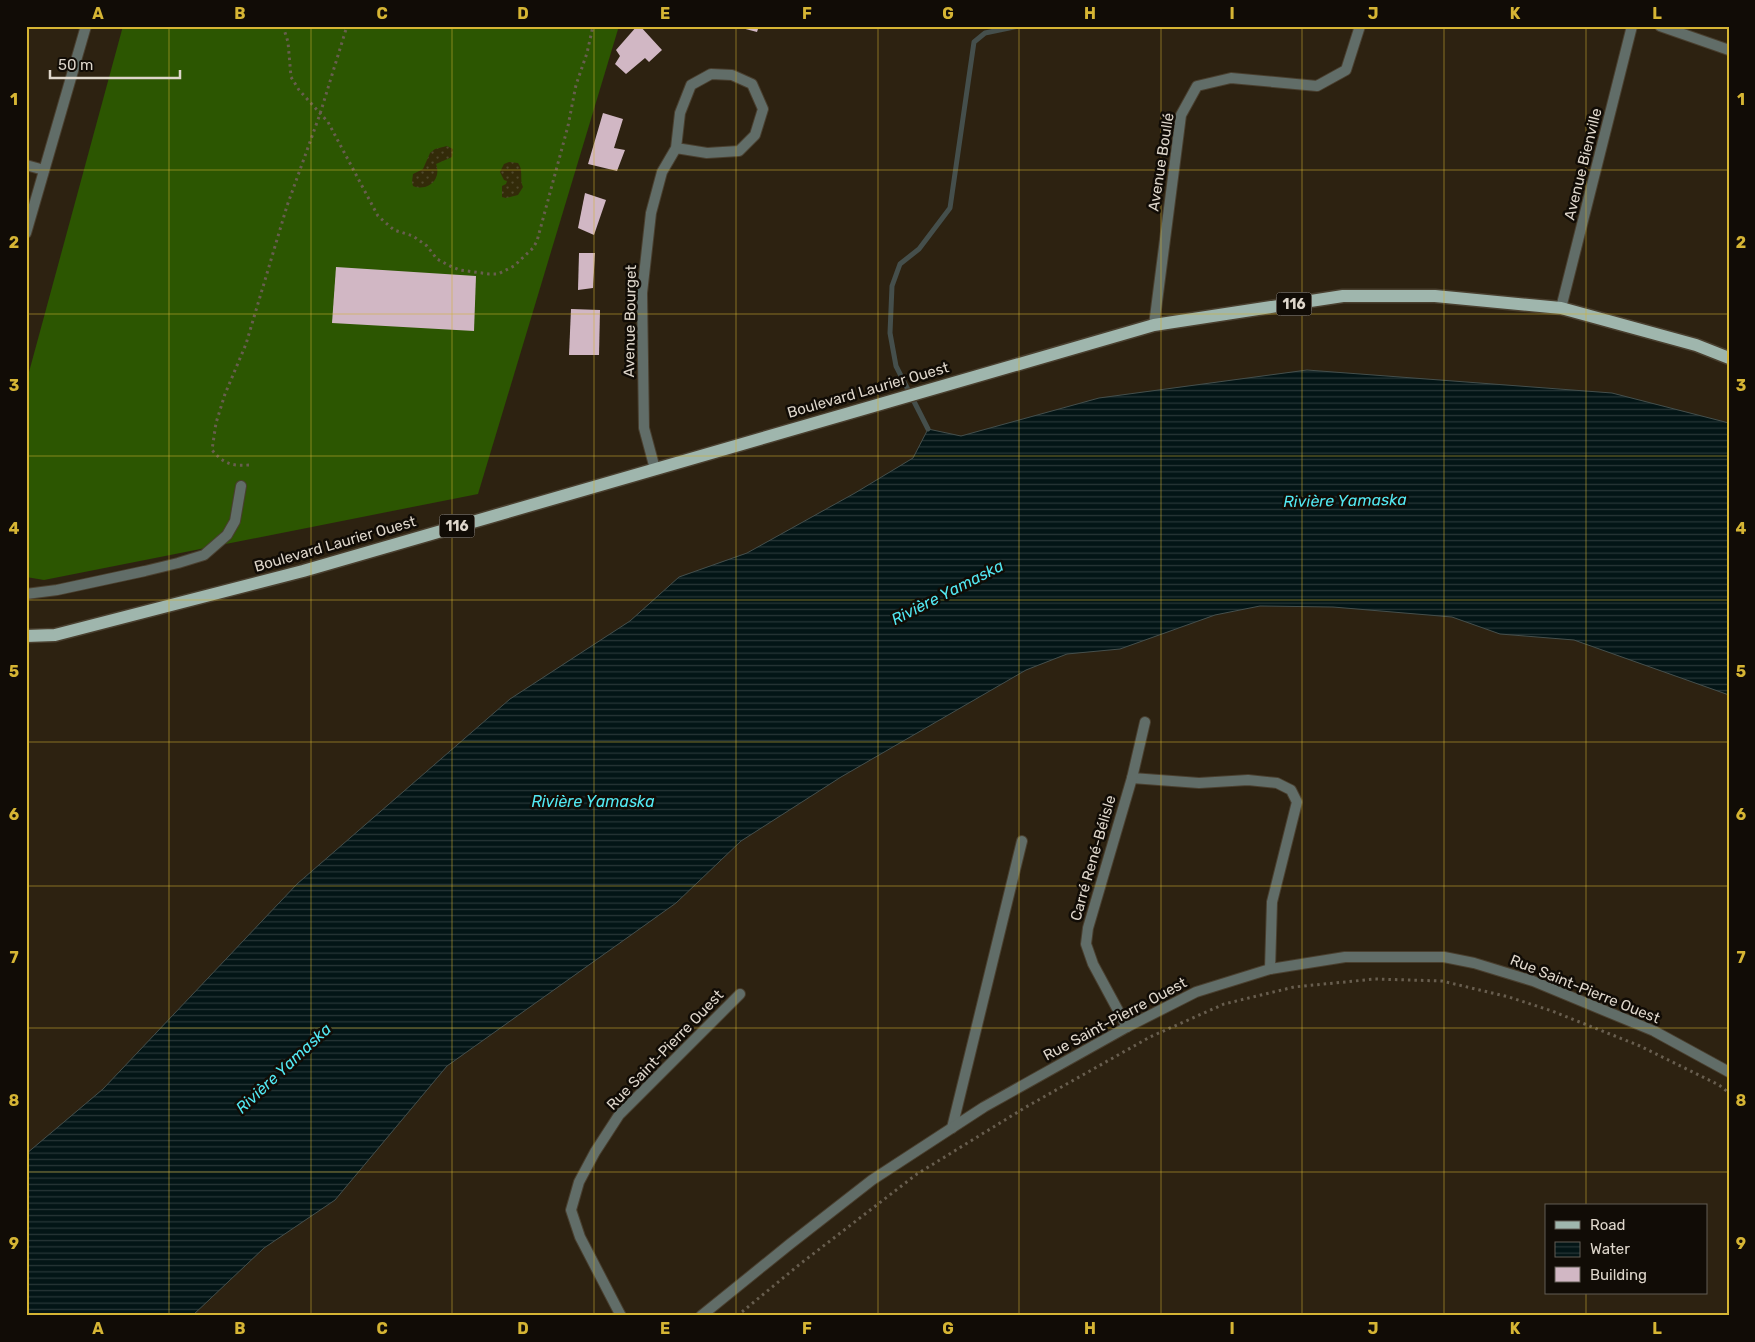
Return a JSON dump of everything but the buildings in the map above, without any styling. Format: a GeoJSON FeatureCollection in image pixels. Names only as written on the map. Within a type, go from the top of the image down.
{"type":"FeatureCollection","features":[{"type":"Feature","properties":{"kind":"main road","name":"Boulevard Laurier Ouest"},"geometry":{"type":"LineString","coordinates":[[26,636],[55,635],[303,570],[1154,325],[1343,296],[1435,296],[1561,308],[1696,345],[1729,358]]}},
{"type":"Feature","properties":{"kind":"street"},"geometry":{"type":"LineString","coordinates":[[26,234],[86,26]]}},
{"type":"Feature","properties":{"kind":"street","name":"Avenue Boullé"},"geometry":{"type":"LineString","coordinates":[[1154,325],[1181,115],[1197,86],[1231,78],[1316,86],[1346,70],[1360,26]]}},
{"type":"Feature","properties":{"kind":"street","name":"Avenue Bienville"},"geometry":{"type":"LineString","coordinates":[[1561,308],[1632,26]]}},
{"type":"Feature","properties":{"kind":"street"},"geometry":{"type":"LineString","coordinates":[[1660,26],[1729,50]]}},
{"type":"Feature","properties":{"kind":"street","name":"Avenue Bourget"},"geometry":{"type":"LineString","coordinates":[[655,469],[644,428],[642,293],[651,213],[662,172],[676,148],[680,113],[691,85],[711,74],[732,75],[752,84],[763,109],[755,134],[739,152],[707,153],[676,148]]}},
{"type":"Feature","properties":{"kind":"street"},"geometry":{"type":"LineString","coordinates":[[26,165],[44,170]]}},
{"type":"Feature","properties":{"kind":"street"},"geometry":{"type":"LineString","coordinates":[[26,594],[56,590],[145,571],[204,554],[227,534],[235,521],[241,486]]}},
{"type":"Feature","properties":{"kind":"street","name":"Carré René-Bélisle"},"geometry":{"type":"LineString","coordinates":[[1127,1027],[1093,964],[1086,944],[1088,928],[1132,778],[1145,722]]}},
{"type":"Feature","properties":{"kind":"street"},"geometry":{"type":"LineString","coordinates":[[1132,778],[1199,783],[1248,780],[1277,783],[1291,790],[1297,802],[1272,902],[1270,969]]}},
{"type":"Feature","properties":{"kind":"street"},"geometry":{"type":"LineString","coordinates":[[952,1128],[1022,841]]}},
{"type":"Feature","properties":{"kind":"street","name":"Rue Saint-Pierre Ouest"},"geometry":{"type":"LineString","coordinates":[[701,1316],[872,1180],[984,1107],[1127,1027],[1196,992],[1270,969],[1345,957],[1444,958],[1474,963],[1533,981],[1645,1027],[1729,1072]]}},
{"type":"Feature","properties":{"kind":"street","name":"Rue Saint-Pierre Ouest"},"geometry":{"type":"LineString","coordinates":[[622,1316],[580,1237],[571,1210],[580,1182],[595,1152],[619,1116],[740,994]]}},
{"type":"Feature","properties":{"kind":"path"},"geometry":{"type":"LineString","coordinates":[[283,26],[288,42],[291,76],[299,90],[328,122],[378,216],[394,230],[413,236],[427,246],[437,259],[450,266],[460,270],[498,274],[506,271],[518,262],[533,248],[537,241],[568,126],[576,85],[587,53],[593,26]]}},
{"type":"Feature","properties":{"kind":"path"},"geometry":{"type":"LineString","coordinates":[[249,465],[236,465],[222,461],[212,450],[216,423],[225,394],[246,344],[287,206],[320,114],[347,26]]}},
{"type":"Feature","properties":{"kind":"path"},"geometry":{"type":"LineString","coordinates":[[737,1316],[800,1264],[917,1174],[1026,1107],[1150,1038],[1224,1004],[1294,987],[1385,979],[1442,981],[1552,1011],[1640,1046],[1719,1085],[1729,1093]]}},
{"type":"Feature","properties":{"kind":"green space"},"geometry":{"type":"Polygon","coordinates":[[[123,26],[619,26],[478,494],[44,580],[26,577],[26,383],[123,26]]]}},
{"type":"Feature","properties":{"kind":"sand"},"geometry":{"type":"Polygon","coordinates":[[[447,146],[453,149],[452,157],[436,164],[437,175],[432,183],[424,187],[413,186],[413,174],[423,169],[430,153],[435,149],[447,146]]]}},
{"type":"Feature","properties":{"kind":"sand"},"geometry":{"type":"Polygon","coordinates":[[[509,162],[518,163],[520,166],[523,187],[518,195],[506,198],[502,197],[502,186],[507,181],[504,180],[500,172],[504,164],[509,162]]]}},
{"type":"Feature","properties":{"kind":"water","name":"Rivière Yamaska"},"geometry":{"type":"Polygon","coordinates":[[[1307,370],[1612,393],[1729,423],[1729,695],[1574,640],[1500,634],[1452,617],[1333,607],[1260,606],[1215,615],[1120,649],[1067,654],[1026,670],[841,777],[741,841],[676,903],[447,1066],[335,1200],[264,1248],[192,1316],[26,1316],[26,1154],[103,1089],[297,884],[510,699],[630,621],[679,577],[747,553],[855,493],[913,458],[928,429],[961,436],[1099,398],[1307,370]]]}},
{"type":"Feature","properties":{"kind":"waterway"},"geometry":{"type":"LineString","coordinates":[[928,429],[896,366],[890,333],[892,286],[900,264],[919,249],[950,208],[974,42],[985,33],[1019,26]]}}]}
